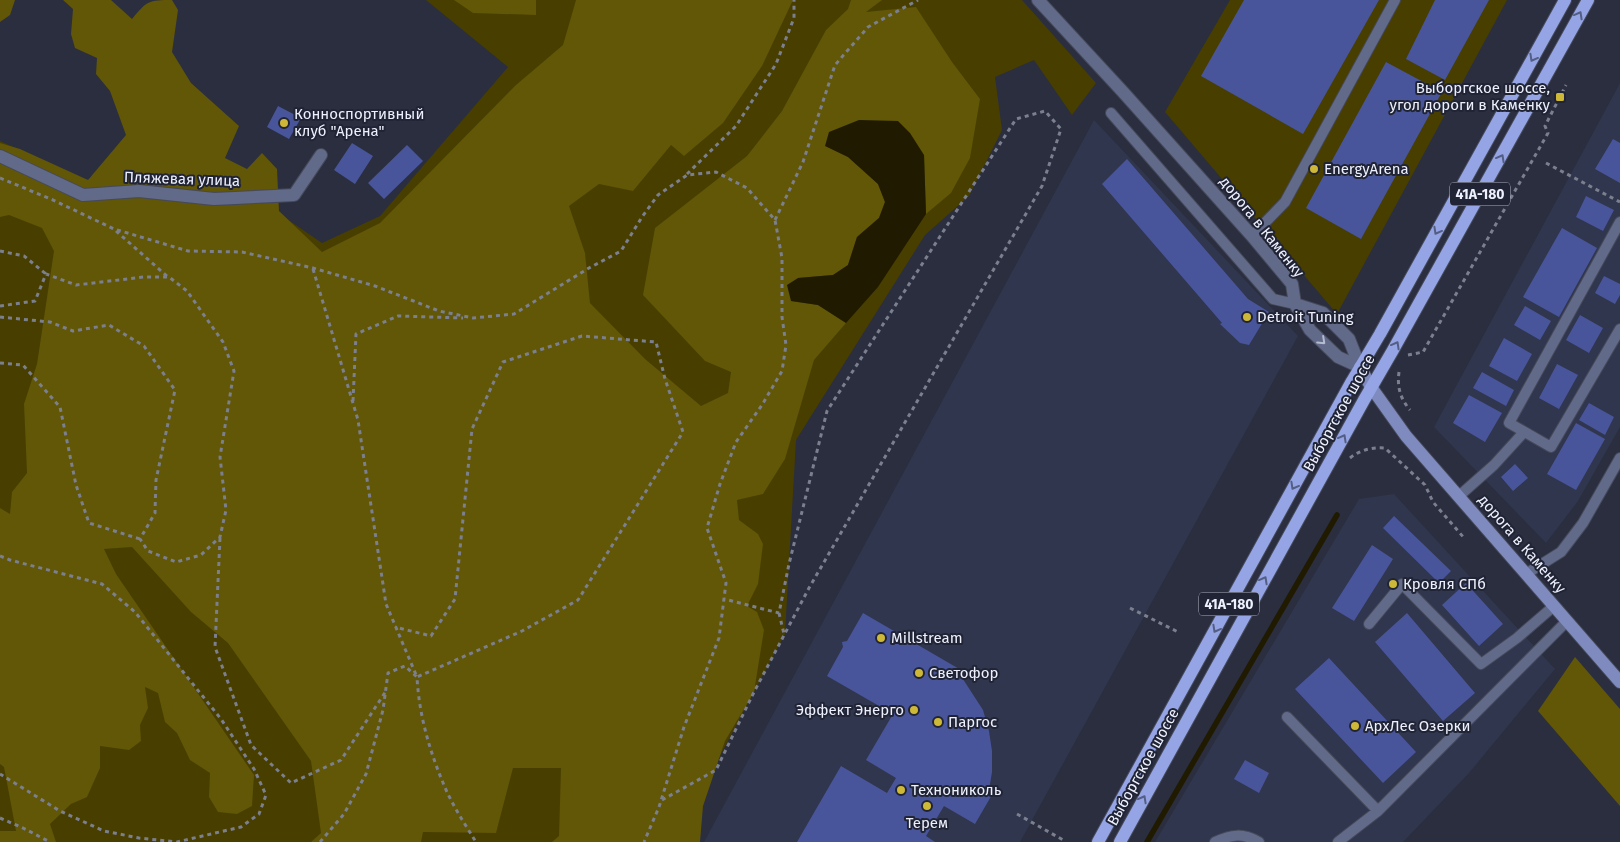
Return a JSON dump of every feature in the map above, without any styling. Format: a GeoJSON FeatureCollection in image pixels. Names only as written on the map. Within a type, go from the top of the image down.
{"type":"FeatureCollection","features":[{"type":"Feature","properties":{"kind":"main road","name":"Выборгское шоссе"},"geometry":{"type":"LineString","coordinates":[[1098,842],[1565,0]]}},
{"type":"Feature","properties":{"kind":"main road","name":"Выборгское шоссе"},"geometry":{"type":"LineString","coordinates":[[1120,842],[1371,387],[1588,0]]}},
{"type":"Feature","properties":{"kind":"street","name":"дорога в Каменку"},"geometry":{"type":"LineString","coordinates":[[1038,0],[1252,236],[1292,284],[1295,304],[1323,313],[1349,340],[1371,387],[1402,432],[1620,682]]}},
{"type":"Feature","properties":{"kind":"street","name":"Пляжевая улица"},"geometry":{"type":"LineString","coordinates":[[0,156],[83,195],[139,191],[214,199],[294,195],[321,155]]}},
{"type":"Feature","properties":{"kind":"street"},"geometry":{"type":"LineString","coordinates":[[1295,304],[1310,330],[1338,356],[1360,367]]}},
{"type":"Feature","properties":{"kind":"lane"},"geometry":{"type":"LineString","coordinates":[[1252,236],[1285,202],[1395,0]]}},
{"type":"Feature","properties":{"kind":"lane"},"geometry":{"type":"LineString","coordinates":[[1111,113],[1273,299],[1295,304]]}},
{"type":"Feature","properties":{"kind":"lane"},"geometry":{"type":"LineString","coordinates":[[1620,222],[1509,422],[1551,447],[1620,329]]}},
{"type":"Feature","properties":{"kind":"lane"},"geometry":{"type":"LineString","coordinates":[[1459,496],[1494,465],[1524,432]]}},
{"type":"Feature","properties":{"kind":"lane"},"geometry":{"type":"LineString","coordinates":[[1526,574],[1561,552],[1583,523],[1620,458]]}},
{"type":"Feature","properties":{"kind":"lane"},"geometry":{"type":"LineString","coordinates":[[1369,624],[1402,584],[1481,664],[1517,638],[1554,606]]}},
{"type":"Feature","properties":{"kind":"lane"},"geometry":{"type":"LineString","coordinates":[[1338,842],[1378,811],[1567,621]]}},
{"type":"Feature","properties":{"kind":"lane"},"geometry":{"type":"LineString","coordinates":[[1286,717],[1378,811]]}},
{"type":"Feature","properties":{"kind":"lane"},"geometry":{"type":"LineString","coordinates":[[1216,842],[1228,836],[1248,836],[1258,842]]}},
{"type":"Feature","properties":{"kind":"path"},"geometry":{"type":"LineString","coordinates":[[353,404],[356,334],[398,316],[473,318],[514,314],[589,268],[621,251],[658,195],[687,175],[736,126],[776,64],[794,18],[794,0]]}},
{"type":"Feature","properties":{"kind":"path"},"geometry":{"type":"LineString","coordinates":[[775,220],[803,162],[835,65],[868,27],[918,0]]}},
{"type":"Feature","properties":{"kind":"path"},"geometry":{"type":"LineString","coordinates":[[1404,361],[1408,354],[1423,352],[1548,133],[1545,126],[1566,85]]}},
{"type":"Feature","properties":{"kind":"path"},"geometry":{"type":"LineString","coordinates":[[661,801],[716,770],[784,634],[814,580],[1042,186],[1061,129],[1045,111],[1016,119],[827,411],[789,564],[779,613],[784,634]]}},
{"type":"Feature","properties":{"kind":"path"},"geometry":{"type":"LineString","coordinates":[[1546,163],[1620,202]]}},
{"type":"Feature","properties":{"kind":"path"},"geometry":{"type":"LineString","coordinates":[[644,842],[661,801],[684,727],[719,638],[726,583],[707,528],[720,484],[736,442],[762,406],[782,372],[786,345],[782,317],[782,258],[775,220],[748,188],[716,172],[687,175]]}},
{"type":"Feature","properties":{"kind":"path"},"geometry":{"type":"LineString","coordinates":[[0,178],[53,200],[114,229],[188,252],[242,252],[313,268],[375,286],[439,311],[473,318]]}},
{"type":"Feature","properties":{"kind":"path"},"geometry":{"type":"LineString","coordinates":[[114,229],[187,291],[223,342],[234,371],[220,457],[226,510],[220,537],[215,647],[251,745],[291,784],[341,760],[386,691]]}},
{"type":"Feature","properties":{"kind":"path"},"geometry":{"type":"LineString","coordinates":[[0,251],[24,256],[46,274],[76,285],[144,277],[169,277]]}},
{"type":"Feature","properties":{"kind":"path"},"geometry":{"type":"LineString","coordinates":[[313,268],[358,420],[386,604],[416,677],[418,698],[426,735],[447,793],[476,842]]}},
{"type":"Feature","properties":{"kind":"path"},"geometry":{"type":"LineString","coordinates":[[0,306],[35,301],[46,274]]}},
{"type":"Feature","properties":{"kind":"path"},"geometry":{"type":"LineString","coordinates":[[0,317],[50,322],[73,331],[109,325],[144,346],[175,390],[156,480],[155,513],[140,540]]}},
{"type":"Feature","properties":{"kind":"path"},"geometry":{"type":"LineString","coordinates":[[395,627],[431,636],[456,600],[472,429],[503,362],[582,336],[656,342],[665,378],[683,432],[578,600],[522,631],[416,677]]}},
{"type":"Feature","properties":{"kind":"path"},"geometry":{"type":"LineString","coordinates":[[0,363],[23,365],[60,407],[76,485],[89,523],[140,540],[148,551],[176,562],[201,555],[220,537]]}},
{"type":"Feature","properties":{"kind":"path"},"geometry":{"type":"LineString","coordinates":[[1402,366],[1398,381],[1399,392],[1403,402],[1410,410]]}},
{"type":"Feature","properties":{"kind":"path"},"geometry":{"type":"LineString","coordinates":[[1347,464],[1351,457],[1363,450],[1376,447],[1384,448],[1425,485],[1433,502],[1465,539]]}},
{"type":"Feature","properties":{"kind":"path"},"geometry":{"type":"LineString","coordinates":[[0,556],[102,584],[135,612],[221,720],[254,769],[266,795],[259,814],[241,827],[177,842],[139,838],[104,831],[60,811],[0,774]]}},
{"type":"Feature","properties":{"kind":"path"},"geometry":{"type":"LineString","coordinates":[[724,599],[779,613]]}},
{"type":"Feature","properties":{"kind":"path"},"geometry":{"type":"LineString","coordinates":[[1130,608],[1178,632]]}},
{"type":"Feature","properties":{"kind":"path"},"geometry":{"type":"LineString","coordinates":[[320,842],[344,814],[366,774],[384,710],[388,673],[405,666],[416,677]]}},
{"type":"Feature","properties":{"kind":"path"},"geometry":{"type":"LineString","coordinates":[[1017,814],[1065,841]]}},
{"type":"Feature","properties":{"kind":"path"},"geometry":{"type":"LineString","coordinates":[[0,818],[50,842]]}},
{"type":"Feature","properties":{"kind":"shaded area"},"geometry":{"type":"Polygon","coordinates":[[[0,0],[15,0],[10,15],[0,22],[0,0]]]}},
{"type":"Feature","properties":{"kind":"shaded area"},"geometry":{"type":"Polygon","coordinates":[[[63,0],[111,0],[132,19],[141,8],[153,1],[172,0],[178,10],[172,52],[191,83],[239,126],[225,158],[247,169],[262,153],[277,169],[279,211],[322,252],[380,223],[516,85],[563,45],[576,0],[793,0],[762,66],[723,123],[684,156],[671,145],[633,191],[599,184],[569,206],[585,253],[590,303],[645,359],[701,406],[728,393],[731,372],[705,361],[643,295],[655,228],[747,156],[782,111],[826,30],[848,9],[851,0],[882,0],[866,12],[916,7],[952,62],[980,99],[970,158],[951,193],[926,214],[924,155],[826,146],[848,157],[878,184],[885,202],[879,218],[857,237],[848,265],[833,275],[798,278],[791,301],[818,305],[846,323],[814,360],[785,459],[763,494],[737,500],[739,520],[758,534],[763,544],[758,584],[747,606],[757,612],[764,630],[754,692],[725,741],[703,806],[700,842],[552,842],[559,836],[561,768],[513,768],[496,833],[423,832],[421,842],[311,842],[321,833],[311,761],[228,643],[191,612],[132,547],[104,549],[116,574],[254,775],[252,806],[237,814],[218,812],[209,797],[210,773],[190,760],[177,733],[165,722],[158,693],[145,687],[148,708],[140,725],[141,741],[129,750],[100,746],[100,768],[87,797],[71,804],[50,824],[56,842],[0,842],[0,831],[16,831],[4,767],[0,764],[0,508],[10,514],[12,492],[27,473],[24,404],[37,364],[54,251],[42,228],[9,215],[0,217],[0,143],[20,149],[88,180],[126,135],[110,91],[96,74],[97,58],[75,48],[71,34],[73,9],[63,0]]]}},
{"type":"Feature","properties":{"kind":"shaded area"},"geometry":{"type":"Polygon","coordinates":[[[426,0],[1022,0],[1096,83],[1072,115],[1034,60],[995,77],[1002,130],[969,196],[925,235],[796,440],[785,634],[674,842],[0,842],[0,141],[84,179],[271,208],[322,243],[380,216],[508,67],[426,0]]]}},
{"type":"Feature","properties":{"kind":"shaded area"},"geometry":{"type":"Polygon","coordinates":[[[454,0],[536,0],[536,15],[473,13],[454,0]]]}},
{"type":"Feature","properties":{"kind":"shaded area","name":"EnergyArena"},"geometry":{"type":"Polygon","coordinates":[[[1230,0],[1507,0],[1337,314],[1165,112],[1230,0]]]}},
{"type":"Feature","properties":{"kind":"shaded area"},"geometry":{"type":"Polygon","coordinates":[[[1620,83],[1620,427],[1578,501],[1546,543],[1434,427],[1620,83]]]}},
{"type":"Feature","properties":{"kind":"shaded area"},"geometry":{"type":"Polygon","coordinates":[[[859,120],[898,121],[910,133],[924,155],[926,214],[878,287],[846,323],[818,305],[791,301],[787,285],[798,278],[833,275],[848,265],[857,237],[879,218],[885,202],[878,184],[848,157],[825,146],[829,132],[859,120]]]}},
{"type":"Feature","properties":{"kind":"shaded area"},"geometry":{"type":"Polygon","coordinates":[[[1094,120],[1298,336],[1020,842],[704,842],[1094,120]]]}},
{"type":"Feature","properties":{"kind":"shaded area","name":"Кровля СПб"},"geometry":{"type":"Polygon","coordinates":[[[1394,494],[1555,669],[1469,773],[1403,842],[1155,842],[1359,499],[1394,494]]]}},
{"type":"Feature","properties":{"kind":"shaded area"},"geometry":{"type":"Polygon","coordinates":[[[1575,657],[1620,709],[1620,806],[1538,711],[1575,657]]]}},
{"type":"Feature","properties":{"kind":"building"},"geometry":{"type":"Polygon","coordinates":[[[1244,0],[1379,0],[1303,134],[1201,76],[1244,0]]]}},
{"type":"Feature","properties":{"kind":"building"},"geometry":{"type":"Polygon","coordinates":[[[1435,0],[1489,0],[1445,80],[1406,59],[1435,0]]]}},
{"type":"Feature","properties":{"kind":"building"},"geometry":{"type":"Polygon","coordinates":[[[1386,62],[1442,92],[1361,239],[1306,208],[1386,62]]]}},
{"type":"Feature","properties":{"kind":"building","name":"Конноспортивный клуб \"Арена\""},"geometry":{"type":"Polygon","coordinates":[[[278,106],[301,118],[289,139],[267,127],[278,106]]]}},
{"type":"Feature","properties":{"kind":"building"},"geometry":{"type":"Polygon","coordinates":[[[1613,139],[1620,143],[1620,183],[1595,169],[1613,139]]]}},
{"type":"Feature","properties":{"kind":"building"},"geometry":{"type":"Polygon","coordinates":[[[352,143],[373,156],[355,184],[334,170],[352,143]]]}},
{"type":"Feature","properties":{"kind":"building"},"geometry":{"type":"Polygon","coordinates":[[[407,145],[423,161],[384,199],[368,183],[407,145]]]}},
{"type":"Feature","properties":{"kind":"building"},"geometry":{"type":"Polygon","coordinates":[[[1127,159],[1248,299],[1269,312],[1249,345],[1240,343],[1220,324],[1222,323],[1102,184],[1127,159]]]}},
{"type":"Feature","properties":{"kind":"building"},"geometry":{"type":"Polygon","coordinates":[[[1586,196],[1614,210],[1603,231],[1576,217],[1586,196]]]}},
{"type":"Feature","properties":{"kind":"building"},"geometry":{"type":"Polygon","coordinates":[[[1562,228],[1597,248],[1559,317],[1523,297],[1562,228]]]}},
{"type":"Feature","properties":{"kind":"building"},"geometry":{"type":"Polygon","coordinates":[[[1604,276],[1620,284],[1620,295],[1615,304],[1595,293],[1604,276]]]}},
{"type":"Feature","properties":{"kind":"building"},"geometry":{"type":"Polygon","coordinates":[[[1525,306],[1551,321],[1540,340],[1514,325],[1525,306]]]}},
{"type":"Feature","properties":{"kind":"building"},"geometry":{"type":"Polygon","coordinates":[[[1580,315],[1603,328],[1589,353],[1566,340],[1580,315]]]}},
{"type":"Feature","properties":{"kind":"building"},"geometry":{"type":"Polygon","coordinates":[[[1504,338],[1532,354],[1517,381],[1489,366],[1504,338]]]}},
{"type":"Feature","properties":{"kind":"building"},"geometry":{"type":"Polygon","coordinates":[[[1557,364],[1578,375],[1559,409],[1539,398],[1557,364]]]}},
{"type":"Feature","properties":{"kind":"building"},"geometry":{"type":"Polygon","coordinates":[[[1482,372],[1514,390],[1506,406],[1473,388],[1482,372]]]}},
{"type":"Feature","properties":{"kind":"building"},"geometry":{"type":"Polygon","coordinates":[[[1469,395],[1502,413],[1485,442],[1453,423],[1469,395]]]}},
{"type":"Feature","properties":{"kind":"building"},"geometry":{"type":"Polygon","coordinates":[[[1589,403],[1614,417],[1605,435],[1579,420],[1589,403]]]}},
{"type":"Feature","properties":{"kind":"building"},"geometry":{"type":"Polygon","coordinates":[[[1576,423],[1605,439],[1576,490],[1547,474],[1576,423]]]}},
{"type":"Feature","properties":{"kind":"building"},"geometry":{"type":"Polygon","coordinates":[[[1515,464],[1528,478],[1513,491],[1501,477],[1515,464]]]}},
{"type":"Feature","properties":{"kind":"building"},"geometry":{"type":"Polygon","coordinates":[[[1394,516],[1451,571],[1439,583],[1383,528],[1394,516]]]}},
{"type":"Feature","properties":{"kind":"building"},"geometry":{"type":"Polygon","coordinates":[[[1372,545],[1393,559],[1354,621],[1332,608],[1372,545]]]}},
{"type":"Feature","properties":{"kind":"building"},"geometry":{"type":"Polygon","coordinates":[[[1466,583],[1503,624],[1479,646],[1442,605],[1466,583]]]}},
{"type":"Feature","properties":{"kind":"building","name":"Паргос"},"geometry":{"type":"Polygon","coordinates":[[[863,613],[961,670],[959,673],[983,710],[992,751],[992,772],[989,790],[993,793],[975,824],[944,806],[926,836],[935,842],[797,842],[841,766],[887,793],[896,778],[866,760],[893,714],[827,676],[843,647],[842,642],[847,641],[863,613]]]}},
{"type":"Feature","properties":{"kind":"building"},"geometry":{"type":"Polygon","coordinates":[[[1407,613],[1475,693],[1443,721],[1375,642],[1407,613]]]}},
{"type":"Feature","properties":{"kind":"building"},"geometry":{"type":"Polygon","coordinates":[[[1329,658],[1416,752],[1383,783],[1295,689],[1329,658]]]}},
{"type":"Feature","properties":{"kind":"building"},"geometry":{"type":"Polygon","coordinates":[[[1245,760],[1269,773],[1259,793],[1234,779],[1245,760]]]}},
{"type":"Feature","properties":{"kind":"waterway"},"geometry":{"type":"LineString","coordinates":[[1147,842],[1337,515]]}},
{"type":"Feature","properties":{"kind":"place","name":"Выборгское шоссе, угол дороги в Каменку"},"geometry":{"type":"Point","coordinates":[1560,97]}},
{"type":"Feature","properties":{"kind":"place","name":"Конноспортивный клуб \"Арена\""},"geometry":{"type":"Point","coordinates":[284,123]}},
{"type":"Feature","properties":{"kind":"place","name":"EnergyArena"},"geometry":{"type":"Point","coordinates":[1314,169]}},
{"type":"Feature","properties":{"kind":"place","name":"Detroit Tuning"},"geometry":{"type":"Point","coordinates":[1247,317]}},
{"type":"Feature","properties":{"kind":"place","name":"Кровля СПб"},"geometry":{"type":"Point","coordinates":[1393,584]}},
{"type":"Feature","properties":{"kind":"place","name":"Millstream"},"geometry":{"type":"Point","coordinates":[881,638]}},
{"type":"Feature","properties":{"kind":"place","name":"Светофор"},"geometry":{"type":"Point","coordinates":[919,673]}},
{"type":"Feature","properties":{"kind":"place","name":"Эффект Энерго"},"geometry":{"type":"Point","coordinates":[914,710]}},
{"type":"Feature","properties":{"kind":"place","name":"Паргос"},"geometry":{"type":"Point","coordinates":[938,722]}},
{"type":"Feature","properties":{"kind":"place","name":"АрхЛес Озерки"},"geometry":{"type":"Point","coordinates":[1355,726]}},
{"type":"Feature","properties":{"kind":"place","name":"Технониколь"},"geometry":{"type":"Point","coordinates":[901,790]}},
{"type":"Feature","properties":{"kind":"place","name":"Терем"},"geometry":{"type":"Point","coordinates":[927,806]}}]}
